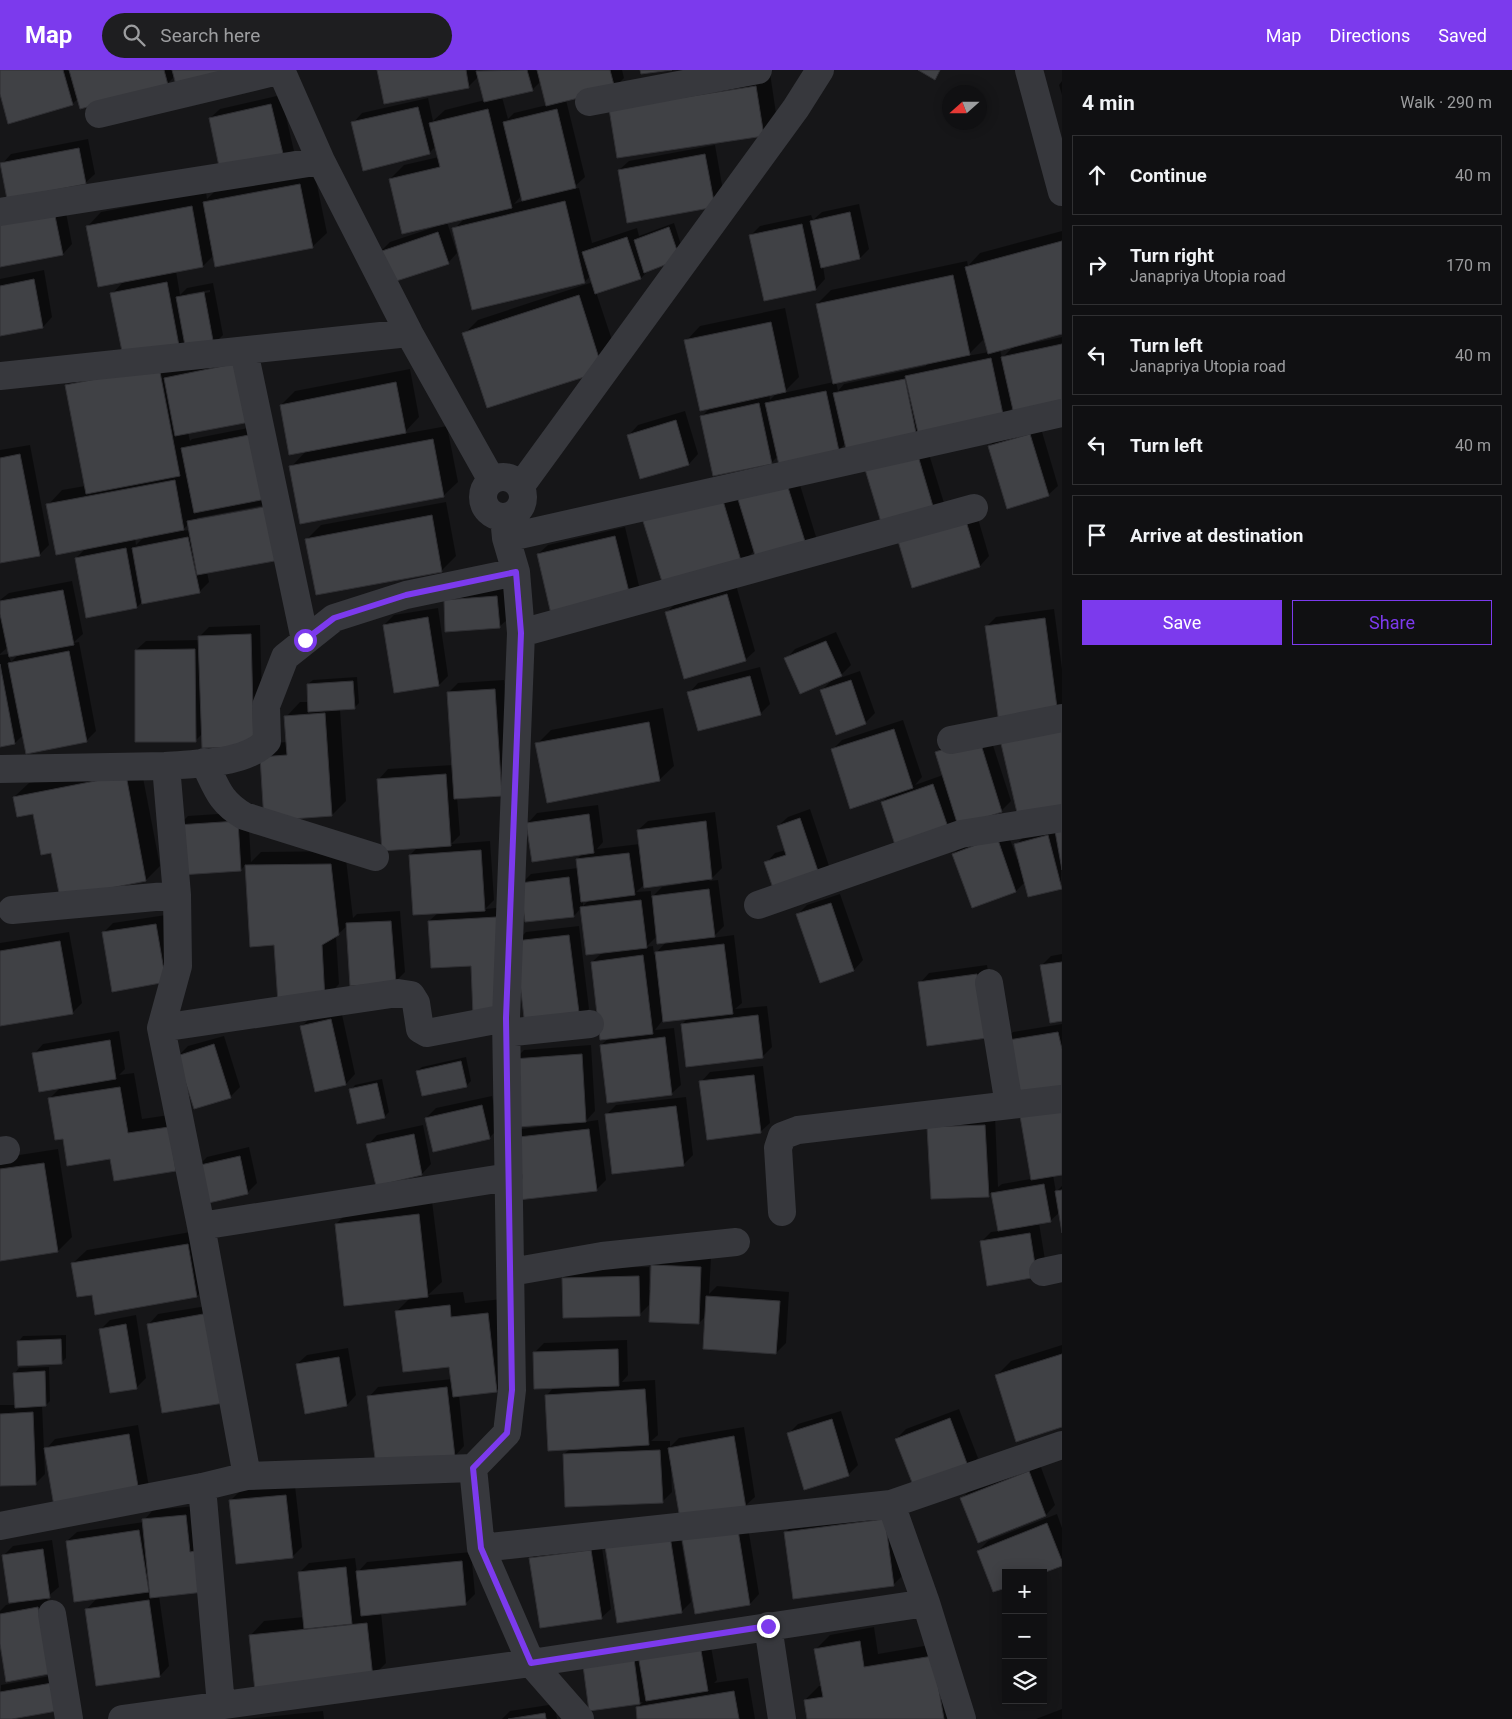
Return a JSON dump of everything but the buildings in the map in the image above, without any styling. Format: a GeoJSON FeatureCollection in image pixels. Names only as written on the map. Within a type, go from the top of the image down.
{"type":"FeatureCollection","features":[{"type":"Feature","properties":{"kind":"street"},"geometry":{"type":"LineString","coordinates":[[99,114],[282,70],[321,161],[409,333],[491,480]]}},
{"type":"Feature","properties":{"kind":"street"},"geometry":{"type":"LineString","coordinates":[[589,102],[758,70]]}},
{"type":"Feature","properties":{"kind":"street"},"geometry":{"type":"LineString","coordinates":[[520,487],[796,108],[820,70]]}},
{"type":"Feature","properties":{"kind":"street"},"geometry":{"type":"LineString","coordinates":[[1029,70],[1062,192]]}},
{"type":"Feature","properties":{"kind":"street"},"geometry":{"type":"LineString","coordinates":[[0,212],[321,161]]}},
{"type":"Feature","properties":{"kind":"street"},"geometry":{"type":"LineString","coordinates":[[0,376],[409,333]]}},
{"type":"Feature","properties":{"kind":"street"},"geometry":{"type":"LineString","coordinates":[[244,350],[305,640]]}},
{"type":"Feature","properties":{"kind":"street"},"geometry":{"type":"LineString","coordinates":[[505,527],[1062,413]]}},
{"type":"Feature","properties":{"kind":"street"},"geometry":{"type":"LineString","coordinates":[[0,1526],[202,1487],[247,1476],[473,1468],[507,1433],[512,1390],[506,1026],[521,633],[516,572],[505,527],[498,517],[486,509],[482,497],[483,490],[491,480],[504,476],[511,478],[523,493],[521,506],[511,516],[505,527]]}},
{"type":"Feature","properties":{"kind":"street"},"geometry":{"type":"LineString","coordinates":[[521,633],[974,508]]}},
{"type":"Feature","properties":{"kind":"street"},"geometry":{"type":"LineString","coordinates":[[0,770],[166,766],[236,759],[260,749],[267,742],[266,706],[285,657],[334,618],[406,595],[516,572]]}},
{"type":"Feature","properties":{"kind":"street"},"geometry":{"type":"LineString","coordinates":[[951,740],[1062,718]]}},
{"type":"Feature","properties":{"kind":"street"},"geometry":{"type":"LineString","coordinates":[[204,762],[222,800],[230,808],[244,816],[375,857]]}},
{"type":"Feature","properties":{"kind":"street"},"geometry":{"type":"LineString","coordinates":[[166,766],[177,895],[178,966],[160,1028],[201,1226],[247,1476]]}},
{"type":"Feature","properties":{"kind":"street"},"geometry":{"type":"LineString","coordinates":[[758,905],[961,834],[1062,818]]}},
{"type":"Feature","properties":{"kind":"street"},"geometry":{"type":"LineString","coordinates":[[12,910],[177,895]]}},
{"type":"Feature","properties":{"kind":"street"},"geometry":{"type":"LineString","coordinates":[[989,983],[1009,1105]]}},
{"type":"Feature","properties":{"kind":"street"},"geometry":{"type":"LineString","coordinates":[[160,1028],[398,993],[411,995],[416,1003],[420,1029],[427,1033],[506,1026],[590,1024]]}},
{"type":"Feature","properties":{"kind":"street"},"geometry":{"type":"LineString","coordinates":[[782,1212],[778,1148],[782,1136],[798,1130],[1062,1099]]}},
{"type":"Feature","properties":{"kind":"street"},"geometry":{"type":"LineString","coordinates":[[201,1226],[509,1178]]}},
{"type":"Feature","properties":{"kind":"street"},"geometry":{"type":"LineString","coordinates":[[511,1272],[602,1256],[736,1242]]}},
{"type":"Feature","properties":{"kind":"street"},"geometry":{"type":"LineString","coordinates":[[481,1548],[891,1504],[1062,1445]]}},
{"type":"Feature","properties":{"kind":"street"},"geometry":{"type":"LineString","coordinates":[[473,1468],[481,1548],[531,1663],[580,1719]]}},
{"type":"Feature","properties":{"kind":"street"},"geometry":{"type":"LineString","coordinates":[[202,1487],[221,1705]]}},
{"type":"Feature","properties":{"kind":"street"},"geometry":{"type":"LineString","coordinates":[[891,1504],[926,1603],[962,1719]]}},
{"type":"Feature","properties":{"kind":"street"},"geometry":{"type":"LineString","coordinates":[[122,1719],[531,1663],[926,1603]]}},
{"type":"Feature","properties":{"kind":"street"},"geometry":{"type":"LineString","coordinates":[[52,1614],[69,1719]]}},
{"type":"Feature","properties":{"kind":"street"},"geometry":{"type":"LineString","coordinates":[[768,1626],[782,1719]]}},
{"type":"Feature","properties":{"kind":"route"},"geometry":{"type":"LineString","coordinates":[[305,640],[334,618],[406,595],[516,572],[521,633],[506,1018],[512,1390],[507,1433],[473,1468],[481,1548],[531,1663],[768,1626]]}}]}
